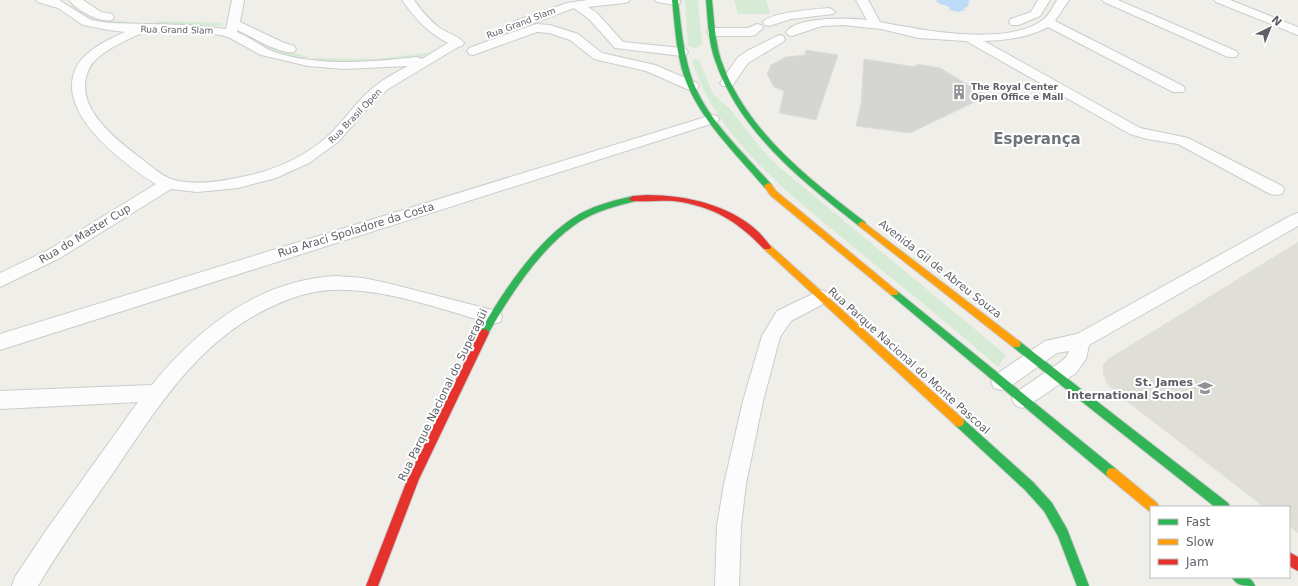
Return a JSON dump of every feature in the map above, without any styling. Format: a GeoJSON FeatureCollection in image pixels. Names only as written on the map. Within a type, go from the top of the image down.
{"type":"FeatureCollection","features":[{"type":"Feature","properties":{"kind":"street","name":"Rua Grand Slam"},"geometry":{"type":"LineString","coordinates":[[42,0],[67,3],[78,19],[92,24],[140,29],[206,30],[232,28],[266,53],[303,62],[366,66],[429,60]]}},
{"type":"Feature","properties":{"kind":"street","name":"Rua Grand Slam"},"geometry":{"type":"LineString","coordinates":[[75,0],[92,12],[108,17],[213,21],[278,45],[326,56],[390,56],[412,54],[461,47],[543,28],[574,37],[595,54],[607,58]]}},
{"type":"Feature","properties":{"kind":"street"},"geometry":{"type":"LineString","coordinates":[[232,28],[238,0]]}},
{"type":"Feature","properties":{"kind":"street"},"geometry":{"type":"LineString","coordinates":[[408,0],[427,23],[440,35],[461,47]]}},
{"type":"Feature","properties":{"kind":"street","name":"Rua Grand Slam"},"geometry":{"type":"LineString","coordinates":[[461,47],[565,6],[624,0]]}},
{"type":"Feature","properties":{"kind":"street"},"geometry":{"type":"LineString","coordinates":[[661,0],[675,1],[688,54],[692,86],[712,119],[773,193],[1152,506]]}},
{"type":"Feature","properties":{"kind":"street","name":"Avenida Gil de Abreu Souza"},"geometry":{"type":"LineString","coordinates":[[709,0],[717,60],[727,83],[747,118],[804,178],[1223,506]]}},
{"type":"Feature","properties":{"kind":"street"},"geometry":{"type":"LineString","coordinates":[[862,0],[873,20]]}},
{"type":"Feature","properties":{"kind":"street"},"geometry":{"type":"LineString","coordinates":[[769,22],[803,13],[834,12],[873,20],[914,25],[981,28],[1001,25],[1032,17],[1039,12],[1044,0]]}},
{"type":"Feature","properties":{"kind":"street"},"geometry":{"type":"LineString","coordinates":[[792,32],[806,26],[825,22],[873,20],[894,30],[918,34],[968,38],[998,36],[1022,33],[1039,27],[1047,22],[1058,11],[1063,0]]}},
{"type":"Feature","properties":{"kind":"street"},"geometry":{"type":"LineString","coordinates":[[1108,0],[1232,54]]}},
{"type":"Feature","properties":{"kind":"street"},"geometry":{"type":"LineString","coordinates":[[1220,0],[1298,32]]}},
{"type":"Feature","properties":{"kind":"street"},"geometry":{"type":"LineString","coordinates":[[576,4],[593,16],[619,45],[688,54]]}},
{"type":"Feature","properties":{"kind":"street"},"geometry":{"type":"LineString","coordinates":[[1047,22],[1178,89]]}},
{"type":"Feature","properties":{"kind":"street"},"geometry":{"type":"LineString","coordinates":[[713,32],[751,32],[757,28]]}},
{"type":"Feature","properties":{"kind":"street"},"geometry":{"type":"LineString","coordinates":[[140,29],[108,45],[96,54],[82,69],[78,85],[84,108],[99,131],[122,152],[168,184]]}},
{"type":"Feature","properties":{"kind":"street"},"geometry":{"type":"LineString","coordinates":[[968,38],[1135,131],[1154,137],[1171,137],[1183,140],[1276,190]]}},
{"type":"Feature","properties":{"kind":"street"},"geometry":{"type":"LineString","coordinates":[[714,75],[727,83],[743,60],[779,39]]}},
{"type":"Feature","properties":{"kind":"street"},"geometry":{"type":"LineString","coordinates":[[619,45],[607,58],[650,68],[692,86]]}},
{"type":"Feature","properties":{"kind":"street","name":"Rua Brasil Open"},"geometry":{"type":"LineString","coordinates":[[168,184],[204,186],[224,185],[254,179],[289,168],[307,159],[333,139],[366,100],[382,86],[429,60],[461,47]]}},
{"type":"Feature","properties":{"kind":"street","name":"Rua Araci Spoladore da Costa"},"geometry":{"type":"LineString","coordinates":[[0,342],[712,119]]}},
{"type":"Feature","properties":{"kind":"street","name":"Rua do Master Cup"},"geometry":{"type":"LineString","coordinates":[[0,281],[54,254],[168,184]]}},
{"type":"Feature","properties":{"kind":"street","name":"Rua Parque Nacional do Superagüi"},"geometry":{"type":"LineString","coordinates":[[372,586],[401,510],[433,438],[493,317],[543,252],[576,220],[592,212],[626,200],[645,197],[675,200]]}},
{"type":"Feature","properties":{"kind":"street","name":"Rua Parque Nacional do Monte Pascoal"},"geometry":{"type":"LineString","coordinates":[[675,200],[694,202],[710,207],[726,213],[741,224],[1029,486],[1048,507],[1063,533],[1083,586]]}},
{"type":"Feature","properties":{"kind":"street"},"geometry":{"type":"LineString","coordinates":[[1001,382],[1052,346],[1081,341],[1298,219]]}},
{"type":"Feature","properties":{"kind":"street"},"geometry":{"type":"LineString","coordinates":[[24,586],[65,522],[156,393],[210,335],[233,318],[267,300],[315,285],[337,283],[376,286],[493,317]]}},
{"type":"Feature","properties":{"kind":"street"},"geometry":{"type":"LineString","coordinates":[[727,586],[729,526],[735,484],[753,401],[771,336],[784,316],[821,297]]}},
{"type":"Feature","properties":{"kind":"street"},"geometry":{"type":"LineString","coordinates":[[1022,399],[1069,367],[1076,359],[1081,341]]}},
{"type":"Feature","properties":{"kind":"street"},"geometry":{"type":"LineString","coordinates":[[0,400],[156,393]]}},
{"type":"Feature","properties":{"kind":"street"},"geometry":{"type":"LineString","coordinates":[[1290,559],[1298,565]]}},
{"type":"Feature","properties":{"kind":"street"},"geometry":{"type":"LineString","coordinates":[[1239,578],[1249,586]]}},
{"type":"Feature","properties":{"kind":"shaded area","name":"St. James International School"},"geometry":{"type":"Polygon","coordinates":[[[1298,242],[1298,533],[1290,527],[1290,506],[1263,506],[1117,394],[1106,382],[1103,373],[1103,365],[1108,359],[1298,242]]]}},
{"type":"Feature","properties":{"kind":"green space"},"geometry":{"type":"Polygon","coordinates":[[[685,0],[698,0],[702,45],[695,48],[688,46],[685,0]]]}},
{"type":"Feature","properties":{"kind":"green space"},"geometry":{"type":"Polygon","coordinates":[[[734,0],[766,0],[770,14],[738,14],[734,0]]]}},
{"type":"Feature","properties":{"kind":"green space"},"geometry":{"type":"Polygon","coordinates":[[[76,5],[109,20],[137,23],[110,23],[93,20],[77,13],[70,7],[76,5]]]}},
{"type":"Feature","properties":{"kind":"green space"},"geometry":{"type":"Polygon","coordinates":[[[544,17],[548,19],[485,44],[481,42],[544,17]]]}},
{"type":"Feature","properties":{"kind":"green space"},"geometry":{"type":"Polygon","coordinates":[[[159,21],[222,23],[223,25],[155,25],[155,23],[159,21]]]}},
{"type":"Feature","properties":{"kind":"green space"},"geometry":{"type":"Polygon","coordinates":[[[245,31],[275,48],[309,57],[302,59],[293,58],[264,48],[240,35],[245,31]]]}},
{"type":"Feature","properties":{"kind":"green space"},"geometry":{"type":"Polygon","coordinates":[[[434,52],[428,58],[380,62],[311,61],[314,58],[376,59],[434,52]]]}},
{"type":"Feature","properties":{"kind":"green space"},"geometry":{"type":"Polygon","coordinates":[[[695,59],[699,60],[713,94],[729,108],[765,153],[778,166],[1006,355],[998,367],[787,191],[749,154],[732,134],[713,107],[692,62],[695,59]]]}},
{"type":"Feature","properties":{"kind":"water"},"geometry":{"type":"Polygon","coordinates":[[[936,1],[970,1],[968,4],[969,6],[964,8],[965,10],[959,12],[949,10],[950,8],[936,1]]]}},
{"type":"Feature","properties":{"kind":"building"},"geometry":{"type":"Polygon","coordinates":[[[806,50],[838,55],[816,120],[779,113],[784,91],[774,87],[767,74],[771,65],[786,57],[805,55],[806,50]]]}},
{"type":"Feature","properties":{"kind":"building"},"geometry":{"type":"Polygon","coordinates":[[[864,59],[916,67],[916,64],[940,68],[987,96],[910,133],[856,126],[861,104],[864,59]]]}},
{"type":"Feature","properties":{"kind":"traffic: fast"},"geometry":{"type":"LineString","coordinates":[[675,0],[682,55],[692,87],[699,101],[717,126],[768,186]]}},
{"type":"Feature","properties":{"kind":"traffic: fast"},"geometry":{"type":"LineString","coordinates":[[709,0],[713,38],[718,60],[728,85],[742,109],[758,131],[777,152],[819,190],[862,224]]}},
{"type":"Feature","properties":{"kind":"traffic: fast"},"geometry":{"type":"LineString","coordinates":[[484,333],[501,304],[525,271],[538,255],[564,229],[583,216],[611,205],[633,199]]}},
{"type":"Feature","properties":{"kind":"traffic: fast"},"geometry":{"type":"LineString","coordinates":[[894,293],[1112,473]]}},
{"type":"Feature","properties":{"kind":"traffic: fast"},"geometry":{"type":"LineString","coordinates":[[1016,344],[1223,506]]}},
{"type":"Feature","properties":{"kind":"traffic: fast"},"geometry":{"type":"LineString","coordinates":[[959,422],[1029,486],[1048,507],[1063,533],[1083,586]]}},
{"type":"Feature","properties":{"kind":"traffic: fast"},"geometry":{"type":"LineString","coordinates":[[1239,578],[1249,586]]}},
{"type":"Feature","properties":{"kind":"traffic: slow"},"geometry":{"type":"LineString","coordinates":[[768,186],[773,193],[894,293]]}},
{"type":"Feature","properties":{"kind":"traffic: slow"},"geometry":{"type":"LineString","coordinates":[[862,224],[1016,344]]}},
{"type":"Feature","properties":{"kind":"traffic: slow"},"geometry":{"type":"LineString","coordinates":[[767,247],[959,422]]}},
{"type":"Feature","properties":{"kind":"traffic: slow"},"geometry":{"type":"LineString","coordinates":[[1112,473],[1152,506]]}},
{"type":"Feature","properties":{"kind":"traffic: jam"},"geometry":{"type":"LineString","coordinates":[[633,199],[661,197],[689,201],[716,210],[740,222],[767,247]]}},
{"type":"Feature","properties":{"kind":"traffic: jam"},"geometry":{"type":"LineString","coordinates":[[372,586],[414,478],[484,333]]}},
{"type":"Feature","properties":{"kind":"traffic: jam"},"geometry":{"type":"LineString","coordinates":[[1290,559],[1298,565]]}},
{"type":"Feature","properties":{"kind":"place","name":"The Royal Center Open Office e Mall"},"geometry":{"type":"Point","coordinates":[959,92]}},
{"type":"Feature","properties":{"kind":"place","name":"St. James International School"},"geometry":{"type":"Point","coordinates":[1205,388]}},
{"type":"Feature","properties":{"kind":"district","name":"Esperança"},"geometry":{"type":"Point","coordinates":[1037,139]}}]}
